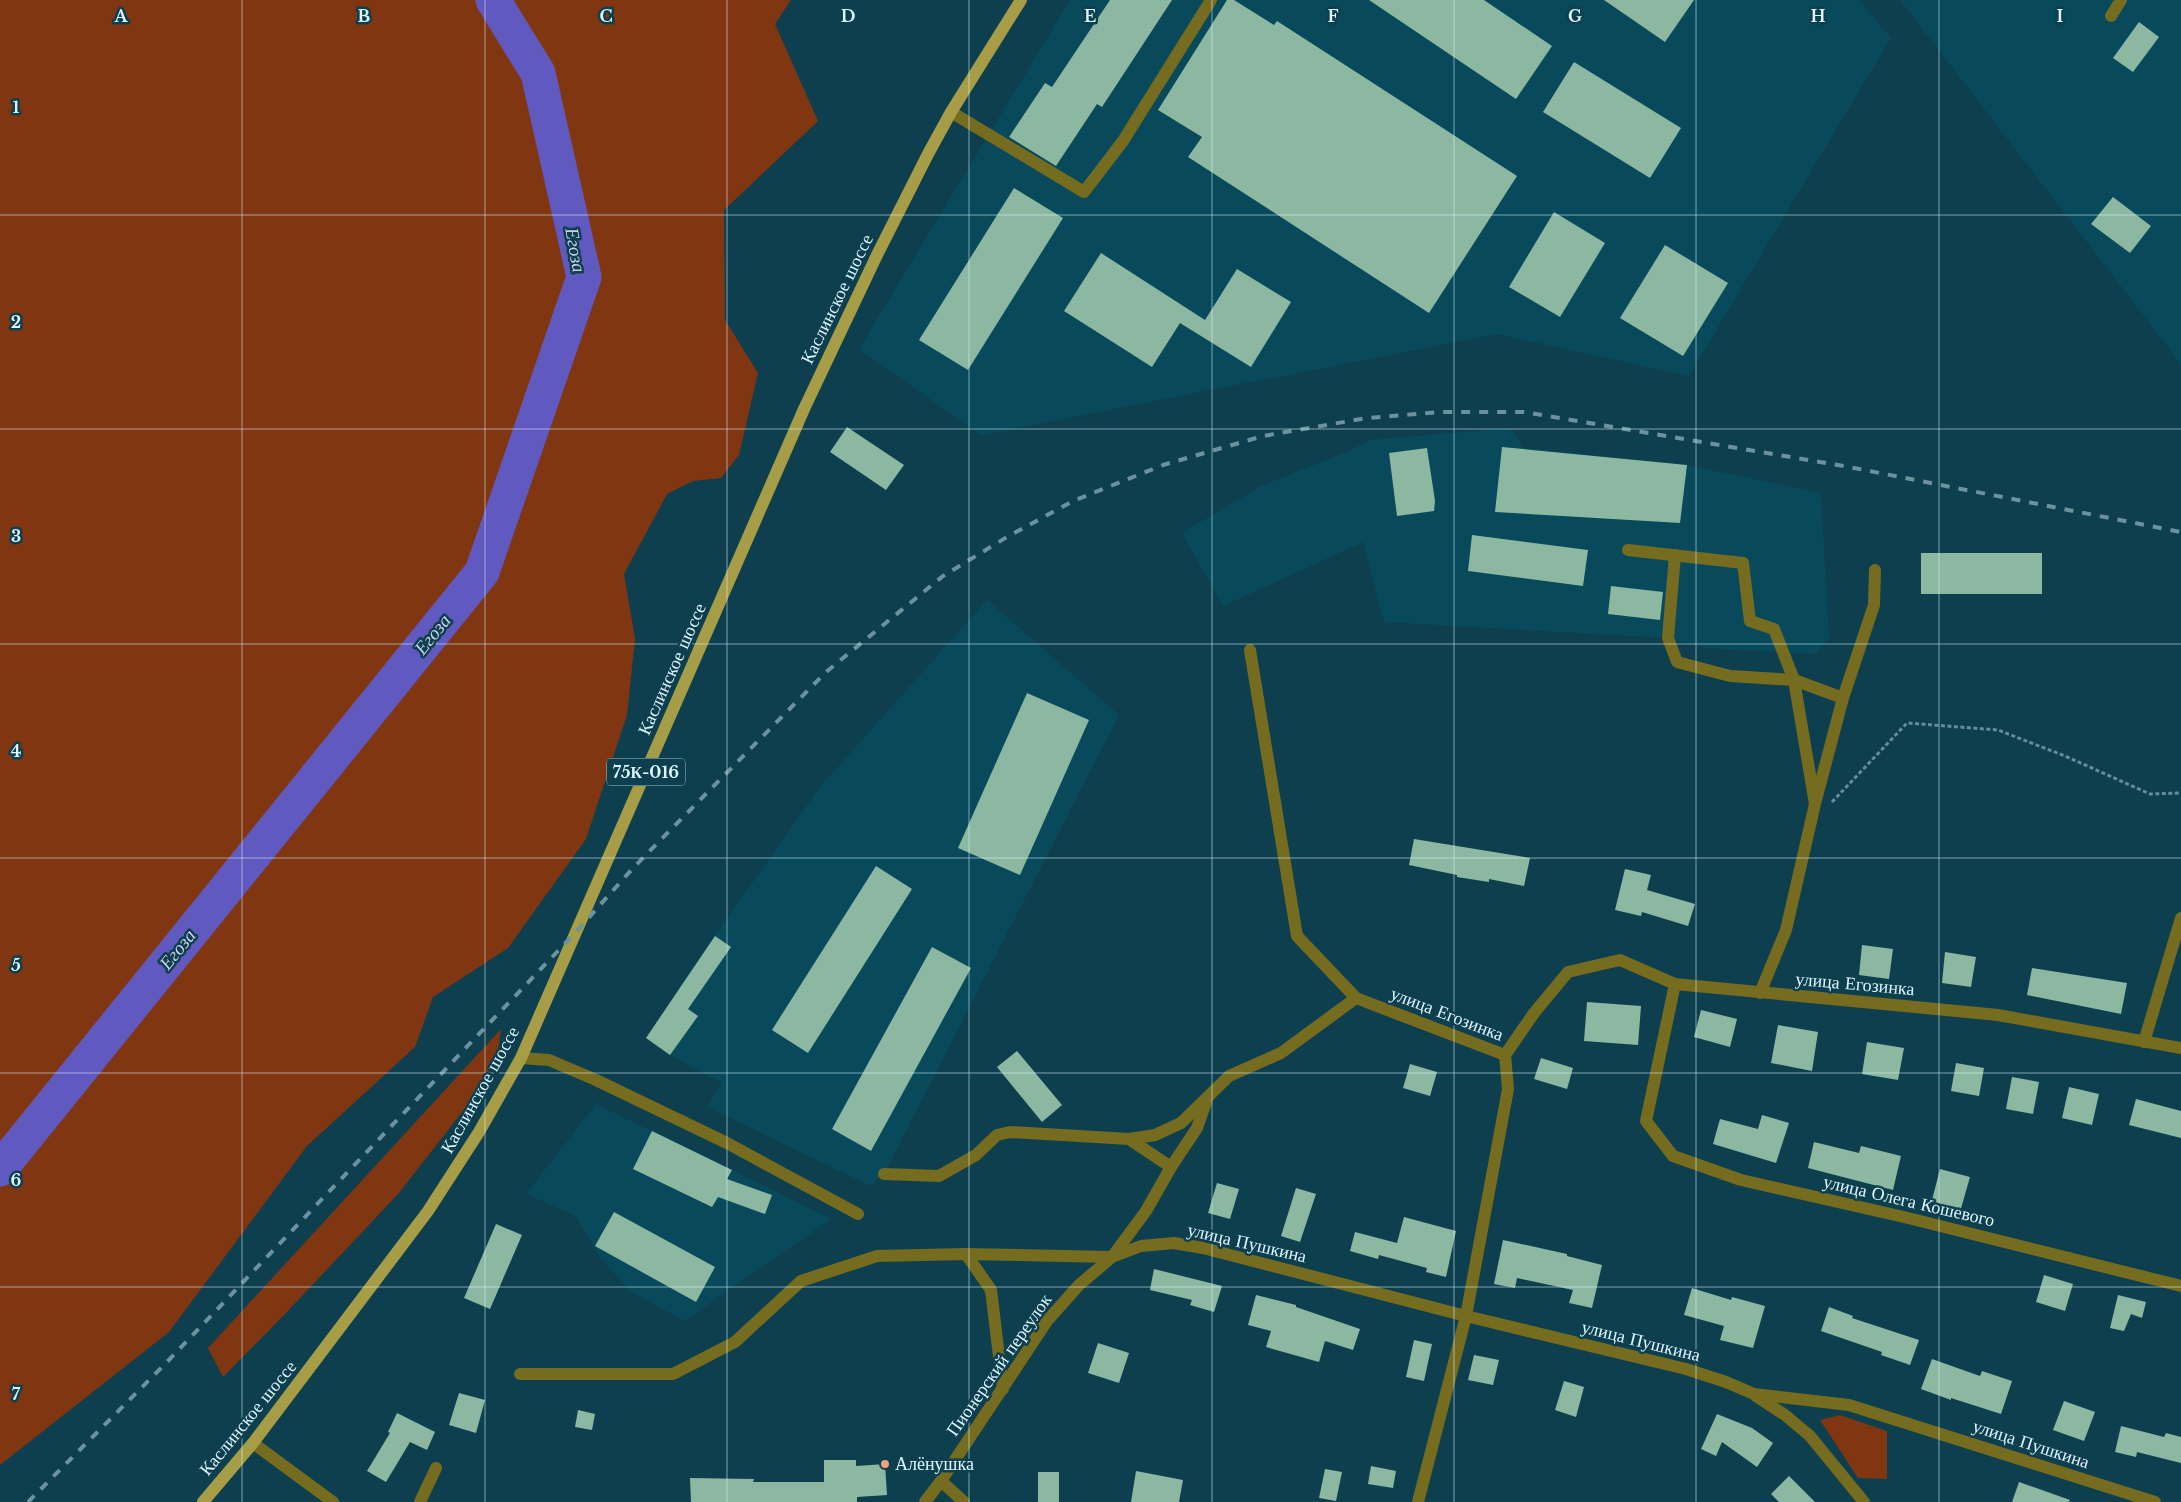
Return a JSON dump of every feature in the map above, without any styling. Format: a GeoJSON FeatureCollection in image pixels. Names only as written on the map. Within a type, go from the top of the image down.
{"type":"FeatureCollection","features":[{"type":"Feature","properties":{"kind":"main road","name":"Каслинское шоссе"},"geometry":{"type":"LineString","coordinates":[[203,1502],[253,1443],[428,1211],[480,1132],[522,1058],[804,409],[877,256],[951,112],[1020,0]]}},
{"type":"Feature","properties":{"kind":"street"},"geometry":{"type":"LineString","coordinates":[[951,112],[1084,192],[1123,141],[1211,0]]}},
{"type":"Feature","properties":{"kind":"street"},"geometry":{"type":"LineString","coordinates":[[2112,16],[2121,0]]}},
{"type":"Feature","properties":{"kind":"street"},"geometry":{"type":"LineString","coordinates":[[1628,550],[1743,563],[1750,621],[1774,629],[1794,680],[1815,804]]}},
{"type":"Feature","properties":{"kind":"street"},"geometry":{"type":"LineString","coordinates":[[1675,555],[1668,638],[1678,662],[1730,676],[1794,680],[1843,698]]}},
{"type":"Feature","properties":{"kind":"street"},"geometry":{"type":"LineString","coordinates":[[1760,992],[1786,930],[1815,804],[1843,698],[1874,605],[1876,570]]}},
{"type":"Feature","properties":{"kind":"street","name":"улица Егозинка"},"geometry":{"type":"LineString","coordinates":[[1250,650],[1297,936],[1356,998],[1505,1055],[1534,1013],[1568,972],[1620,960],[1675,984],[1998,1015],[2181,1048]]}},
{"type":"Feature","properties":{"kind":"street"},"geometry":{"type":"LineString","coordinates":[[2144,1042],[2181,918]]}},
{"type":"Feature","properties":{"kind":"street","name":"улица Олега Кошевого"},"geometry":{"type":"LineString","coordinates":[[1675,984],[1646,1121],[1673,1156],[1741,1180],[1904,1217],[2181,1286]]}},
{"type":"Feature","properties":{"kind":"street"},"geometry":{"type":"LineString","coordinates":[[884,1174],[939,1176],[976,1154],[997,1135],[1010,1132],[1129,1139],[1155,1135],[1181,1123],[1229,1076],[1281,1053],[1356,998]]}},
{"type":"Feature","properties":{"kind":"street"},"geometry":{"type":"LineString","coordinates":[[1418,1502],[1466,1316],[1508,1089],[1505,1055]]}},
{"type":"Feature","properties":{"kind":"street"},"geometry":{"type":"LineString","coordinates":[[522,1058],[549,1060],[596,1080],[727,1143],[858,1214]]}},
{"type":"Feature","properties":{"kind":"street"},"geometry":{"type":"LineString","coordinates":[[520,1374],[673,1374],[735,1342],[801,1281],[877,1256],[966,1254],[1112,1257],[1146,1211],[1171,1167],[1198,1128],[1208,1097]]}},
{"type":"Feature","properties":{"kind":"street"},"geometry":{"type":"LineString","coordinates":[[1129,1139],[1171,1167]]}},
{"type":"Feature","properties":{"kind":"street","name":"улица Пушкина"},"geometry":{"type":"LineString","coordinates":[[1112,1257],[1141,1246],[1174,1243],[1203,1248],[1466,1316],[1686,1369],[1726,1382],[1754,1394],[1850,1405],[2155,1502]]}},
{"type":"Feature","properties":{"kind":"street"},"geometry":{"type":"LineString","coordinates":[[966,1254],[991,1290],[1003,1389]]}},
{"type":"Feature","properties":{"kind":"street","name":"Пионерский переулок"},"geometry":{"type":"LineString","coordinates":[[925,1502],[941,1481],[1047,1321],[1079,1285],[1112,1257]]}},
{"type":"Feature","properties":{"kind":"street"},"geometry":{"type":"LineString","coordinates":[[1754,1394],[1785,1415],[1810,1436],[1864,1502]]}},
{"type":"Feature","properties":{"kind":"street"},"geometry":{"type":"LineString","coordinates":[[253,1443],[333,1502]]}},
{"type":"Feature","properties":{"kind":"street"},"geometry":{"type":"LineString","coordinates":[[420,1502],[436,1468]]}},
{"type":"Feature","properties":{"kind":"street"},"geometry":{"type":"LineString","coordinates":[[941,1481],[964,1502]]}},
{"type":"Feature","properties":{"kind":"path"},"geometry":{"type":"LineString","coordinates":[[1830,805],[1907,723],[1998,730],[2065,756],[2150,794],[2181,793]]}},
{"type":"Feature","properties":{"kind":"shaded area"},"geometry":{"type":"Polygon","coordinates":[[[0,0],[791,0],[775,24],[818,121],[724,210],[725,320],[758,373],[739,455],[721,478],[693,481],[667,494],[624,574],[635,639],[627,715],[586,839],[508,948],[433,997],[415,1047],[307,1146],[169,1332],[0,1465],[0,0]]]}},
{"type":"Feature","properties":{"kind":"shaded area"},"geometry":{"type":"Polygon","coordinates":[[[1070,0],[1859,0],[1891,38],[1689,376],[1497,334],[981,435],[859,349],[1070,0]]]}},
{"type":"Feature","properties":{"kind":"shaded area"},"geometry":{"type":"Polygon","coordinates":[[[1900,0],[2181,0],[2181,364],[1900,0]]]}},
{"type":"Feature","properties":{"kind":"shaded area"},"geometry":{"type":"Polygon","coordinates":[[[1512,428],[1523,448],[1687,465],[1821,493],[1829,638],[1816,654],[1706,648],[1668,638],[1384,622],[1363,542],[1223,606],[1182,533],[1261,486],[1347,452],[1370,440],[1512,428]]]}},
{"type":"Feature","properties":{"kind":"shaded area"},"geometry":{"type":"Polygon","coordinates":[[[987,600],[1119,715],[884,1174],[871,1186],[707,1107],[722,1083],[670,1055],[646,1038],[680,985],[820,787],[987,600]]]}},
{"type":"Feature","properties":{"kind":"shaded area"},"geometry":{"type":"Polygon","coordinates":[[[501,1029],[497,1058],[470,1102],[398,1194],[223,1377],[208,1348],[501,1029]]]}},
{"type":"Feature","properties":{"kind":"shaded area"},"geometry":{"type":"Polygon","coordinates":[[[596,1104],[831,1219],[684,1321],[630,1291],[599,1256],[576,1216],[526,1194],[596,1104]]]}},
{"type":"Feature","properties":{"kind":"shaded area"},"geometry":{"type":"Polygon","coordinates":[[[1840,1415],[1887,1431],[1887,1479],[1858,1478],[1820,1420],[1840,1415]]]}},
{"type":"Feature","properties":{"kind":"building"},"geometry":{"type":"Polygon","coordinates":[[[1110,0],[1172,0],[1102,107],[1097,104],[1056,166],[1009,137],[1045,83],[1052,87],[1110,0]]]}},
{"type":"Feature","properties":{"kind":"building"},"geometry":{"type":"Polygon","coordinates":[[[1227,0],[1234,0],[1274,25],[1277,21],[1517,176],[1429,313],[1188,157],[1202,137],[1158,110],[1227,0]]]}},
{"type":"Feature","properties":{"kind":"building"},"geometry":{"type":"Polygon","coordinates":[[[1369,0],[1484,0],[1552,46],[1516,99],[1369,0]]]}},
{"type":"Feature","properties":{"kind":"building"},"geometry":{"type":"Polygon","coordinates":[[[1604,0],[1694,0],[1665,42],[1604,0]]]}},
{"type":"Feature","properties":{"kind":"building"},"geometry":{"type":"Polygon","coordinates":[[[2139,22],[2159,37],[2133,72],[2113,58],[2139,22]]]}},
{"type":"Feature","properties":{"kind":"building"},"geometry":{"type":"Polygon","coordinates":[[[1574,62],[1681,128],[1650,178],[1543,112],[1574,62]]]}},
{"type":"Feature","properties":{"kind":"building"},"geometry":{"type":"Polygon","coordinates":[[[1014,188],[1063,218],[968,370],[919,340],[1014,188]]]}},
{"type":"Feature","properties":{"kind":"building"},"geometry":{"type":"Polygon","coordinates":[[[2113,197],[2151,226],[2130,253],[2091,224],[2113,197]]]}},
{"type":"Feature","properties":{"kind":"building"},"geometry":{"type":"Polygon","coordinates":[[[1554,212],[1605,243],[1560,317],[1509,287],[1554,212]]]}},
{"type":"Feature","properties":{"kind":"building"},"geometry":{"type":"Polygon","coordinates":[[[1665,245],[1728,283],[1683,356],[1620,318],[1665,245]]]}},
{"type":"Feature","properties":{"kind":"building"},"geometry":{"type":"Polygon","coordinates":[[[1101,253],[1205,320],[1237,269],[1291,302],[1251,367],[1180,323],[1152,367],[1064,311],[1101,253]]]}},
{"type":"Feature","properties":{"kind":"building"},"geometry":{"type":"Polygon","coordinates":[[[847,427],[904,465],[886,490],[830,452],[847,427]]]}},
{"type":"Feature","properties":{"kind":"building"},"geometry":{"type":"Polygon","coordinates":[[[1502,447],[1687,465],[1680,523],[1495,512],[1502,447]]]}},
{"type":"Feature","properties":{"kind":"building"},"geometry":{"type":"Polygon","coordinates":[[[1427,448],[1435,501],[1434,511],[1397,516],[1389,453],[1427,448]]]}},
{"type":"Feature","properties":{"kind":"building"},"geometry":{"type":"Polygon","coordinates":[[[1472,535],[1588,550],[1583,586],[1468,571],[1472,535]]]}},
{"type":"Feature","properties":{"kind":"building"},"geometry":{"type":"Polygon","coordinates":[[[1921,553],[2042,553],[2042,594],[1921,594],[1921,553]]]}},
{"type":"Feature","properties":{"kind":"building"},"geometry":{"type":"Polygon","coordinates":[[[1611,586],[1663,592],[1660,620],[1608,614],[1611,586]]]}},
{"type":"Feature","properties":{"kind":"building"},"geometry":{"type":"Polygon","coordinates":[[[1027,693],[1089,720],[1020,875],[958,848],[1027,693]]]}},
{"type":"Feature","properties":{"kind":"building"},"geometry":{"type":"Polygon","coordinates":[[[1414,839],[1530,858],[1524,886],[1489,879],[1489,882],[1457,877],[1457,875],[1409,865],[1414,839]]]}},
{"type":"Feature","properties":{"kind":"building"},"geometry":{"type":"Polygon","coordinates":[[[876,866],[912,889],[808,1053],[772,1030],[876,866]]]}},
{"type":"Feature","properties":{"kind":"building"},"geometry":{"type":"Polygon","coordinates":[[[1625,869],[1651,875],[1647,890],[1695,904],[1688,926],[1642,912],[1641,916],[1615,910],[1625,869]]]}},
{"type":"Feature","properties":{"kind":"building"},"geometry":{"type":"Polygon","coordinates":[[[715,936],[731,947],[688,1009],[698,1016],[670,1055],[646,1038],[715,936]]]}},
{"type":"Feature","properties":{"kind":"building"},"geometry":{"type":"Polygon","coordinates":[[[1862,945],[1893,949],[1889,979],[1859,975],[1862,945]]]}},
{"type":"Feature","properties":{"kind":"building"},"geometry":{"type":"Polygon","coordinates":[[[932,947],[971,968],[871,1151],[832,1129],[932,947]]]}},
{"type":"Feature","properties":{"kind":"building"},"geometry":{"type":"Polygon","coordinates":[[[1945,952],[1976,957],[1971,987],[1942,983],[1945,952]]]}},
{"type":"Feature","properties":{"kind":"building"},"geometry":{"type":"Polygon","coordinates":[[[2032,968],[2127,983],[2121,1014],[2027,995],[2032,968]]]}},
{"type":"Feature","properties":{"kind":"building"},"geometry":{"type":"Polygon","coordinates":[[[1587,1002],[1641,1006],[1638,1045],[1584,1041],[1587,1002]]]}},
{"type":"Feature","properties":{"kind":"building"},"geometry":{"type":"Polygon","coordinates":[[[1701,1010],[1737,1019],[1730,1047],[1694,1037],[1701,1010]]]}},
{"type":"Feature","properties":{"kind":"building"},"geometry":{"type":"Polygon","coordinates":[[[1778,1025],[1818,1032],[1812,1071],[1771,1063],[1778,1025]]]}},
{"type":"Feature","properties":{"kind":"building"},"geometry":{"type":"Polygon","coordinates":[[[1867,1042],[1904,1048],[1898,1080],[1862,1074],[1867,1042]]]}},
{"type":"Feature","properties":{"kind":"building"},"geometry":{"type":"Polygon","coordinates":[[[1017,1051],[1062,1105],[1042,1122],[997,1067],[1017,1051]]]}},
{"type":"Feature","properties":{"kind":"building"},"geometry":{"type":"Polygon","coordinates":[[[1541,1058],[1573,1068],[1567,1089],[1534,1079],[1541,1058]]]}},
{"type":"Feature","properties":{"kind":"building"},"geometry":{"type":"Polygon","coordinates":[[[1956,1063],[1984,1068],[1979,1096],[1951,1091],[1956,1063]]]}},
{"type":"Feature","properties":{"kind":"building"},"geometry":{"type":"Polygon","coordinates":[[[1410,1064],[1437,1072],[1430,1096],[1403,1088],[1410,1064]]]}},
{"type":"Feature","properties":{"kind":"building"},"geometry":{"type":"Polygon","coordinates":[[[2012,1077],[2039,1082],[2033,1114],[2006,1109],[2012,1077]]]}},
{"type":"Feature","properties":{"kind":"building"},"geometry":{"type":"Polygon","coordinates":[[[2069,1087],[2099,1094],[2092,1125],[2062,1118],[2069,1087]]]}},
{"type":"Feature","properties":{"kind":"building"},"geometry":{"type":"Polygon","coordinates":[[[2136,1099],[2181,1111],[2181,1138],[2129,1125],[2136,1099]]]}},
{"type":"Feature","properties":{"kind":"building"},"geometry":{"type":"Polygon","coordinates":[[[1762,1115],[1789,1123],[1776,1163],[1713,1144],[1720,1119],[1758,1129],[1762,1115]]]}},
{"type":"Feature","properties":{"kind":"building"},"geometry":{"type":"Polygon","coordinates":[[[652,1131],[732,1170],[727,1179],[772,1195],[765,1214],[718,1197],[712,1207],[633,1169],[652,1131]]]}},
{"type":"Feature","properties":{"kind":"building"},"geometry":{"type":"Polygon","coordinates":[[[1814,1142],[1859,1153],[1861,1146],[1901,1156],[1893,1190],[1808,1168],[1814,1142]]]}},
{"type":"Feature","properties":{"kind":"building"},"geometry":{"type":"Polygon","coordinates":[[[1940,1169],[1970,1177],[1960,1212],[1931,1204],[1940,1169]]]}},
{"type":"Feature","properties":{"kind":"building"},"geometry":{"type":"Polygon","coordinates":[[[1217,1183],[1239,1189],[1230,1219],[1208,1213],[1217,1183]]]}},
{"type":"Feature","properties":{"kind":"building"},"geometry":{"type":"Polygon","coordinates":[[[1296,1188],[1316,1194],[1300,1242],[1281,1236],[1296,1188]]]}},
{"type":"Feature","properties":{"kind":"building"},"geometry":{"type":"Polygon","coordinates":[[[614,1212],[715,1267],[696,1302],[595,1246],[614,1212]]]}},
{"type":"Feature","properties":{"kind":"building"},"geometry":{"type":"Polygon","coordinates":[[[1404,1217],[1456,1231],[1446,1277],[1426,1272],[1427,1268],[1379,1255],[1378,1259],[1350,1251],[1355,1232],[1397,1243],[1404,1217]]]}},
{"type":"Feature","properties":{"kind":"building"},"geometry":{"type":"Polygon","coordinates":[[[496,1224],[522,1235],[490,1309],[464,1298],[496,1224]]]}},
{"type":"Feature","properties":{"kind":"building"},"geometry":{"type":"Polygon","coordinates":[[[1503,1240],[1567,1254],[1567,1256],[1602,1265],[1592,1308],[1569,1303],[1573,1290],[1517,1278],[1515,1288],[1494,1284],[1503,1240]]]}},
{"type":"Feature","properties":{"kind":"building"},"geometry":{"type":"Polygon","coordinates":[[[1154,1269],[1222,1286],[1214,1312],[1190,1305],[1192,1300],[1150,1290],[1154,1269]]]}},
{"type":"Feature","properties":{"kind":"building"},"geometry":{"type":"Polygon","coordinates":[[[2044,1275],[2073,1284],[2065,1311],[2036,1302],[2044,1275]]]}},
{"type":"Feature","properties":{"kind":"building"},"geometry":{"type":"Polygon","coordinates":[[[1692,1288],[1731,1300],[1732,1297],[1765,1306],[1753,1348],[1720,1340],[1724,1326],[1684,1315],[1692,1288]]]}},
{"type":"Feature","properties":{"kind":"building"},"geometry":{"type":"Polygon","coordinates":[[[1256,1295],[1296,1305],[1296,1307],[1360,1329],[1353,1350],[1325,1341],[1319,1362],[1266,1347],[1271,1331],[1248,1325],[1256,1295]]]}},
{"type":"Feature","properties":{"kind":"building"},"geometry":{"type":"Polygon","coordinates":[[[2118,1295],[2146,1302],[2142,1318],[2131,1314],[2124,1331],[2110,1328],[2118,1295]]]}},
{"type":"Feature","properties":{"kind":"building"},"geometry":{"type":"Polygon","coordinates":[[[1829,1307],[1853,1316],[1852,1318],[1919,1340],[1910,1365],[1881,1355],[1882,1352],[1821,1331],[1829,1307]]]}},
{"type":"Feature","properties":{"kind":"building"},"geometry":{"type":"Polygon","coordinates":[[[1414,1340],[1432,1344],[1424,1381],[1406,1377],[1414,1340]]]}},
{"type":"Feature","properties":{"kind":"building"},"geometry":{"type":"Polygon","coordinates":[[[1098,1343],[1129,1353],[1119,1383],[1088,1373],[1098,1343]]]}},
{"type":"Feature","properties":{"kind":"building"},"geometry":{"type":"Polygon","coordinates":[[[1474,1355],[1499,1360],[1493,1385],[1468,1380],[1474,1355]]]}},
{"type":"Feature","properties":{"kind":"building"},"geometry":{"type":"Polygon","coordinates":[[[1932,1359],[1980,1376],[1982,1371],[2012,1381],[2001,1414],[1951,1398],[1951,1400],[1921,1389],[1932,1359]]]}},
{"type":"Feature","properties":{"kind":"building"},"geometry":{"type":"Polygon","coordinates":[[[1564,1381],[1584,1387],[1576,1417],[1555,1410],[1564,1381]]]}},
{"type":"Feature","properties":{"kind":"building"},"geometry":{"type":"Polygon","coordinates":[[[459,1393],[485,1400],[476,1433],[449,1425],[459,1393]]]}},
{"type":"Feature","properties":{"kind":"building"},"geometry":{"type":"Polygon","coordinates":[[[2064,1401],[2095,1412],[2084,1441],[2053,1430],[2064,1401]]]}},
{"type":"Feature","properties":{"kind":"building"},"geometry":{"type":"Polygon","coordinates":[[[578,1410],[595,1414],[592,1430],[575,1427],[578,1410]]]}},
{"type":"Feature","properties":{"kind":"building"},"geometry":{"type":"Polygon","coordinates":[[[397,1413],[435,1432],[427,1450],[410,1442],[386,1482],[367,1471],[390,1433],[388,1432],[397,1413]]]}},
{"type":"Feature","properties":{"kind":"building"},"geometry":{"type":"Polygon","coordinates":[[[1717,1414],[1752,1428],[1773,1443],[1757,1467],[1722,1442],[1716,1456],[1701,1449],[1717,1414]]]}},
{"type":"Feature","properties":{"kind":"building"},"geometry":{"type":"Polygon","coordinates":[[[2121,1426],[2164,1437],[2166,1433],[2181,1437],[2181,1463],[2137,1452],[2136,1457],[2115,1452],[2121,1426]]]}},
{"type":"Feature","properties":{"kind":"building"},"geometry":{"type":"Polygon","coordinates":[[[824,1460],[856,1460],[856,1466],[885,1464],[887,1495],[857,1497],[857,1502],[691,1502],[690,1478],[754,1479],[753,1482],[824,1482],[824,1460]]]}},
{"type":"Feature","properties":{"kind":"building"},"geometry":{"type":"Polygon","coordinates":[[[1371,1466],[1396,1471],[1393,1488],[1368,1484],[1371,1466]]]}},
{"type":"Feature","properties":{"kind":"building"},"geometry":{"type":"Polygon","coordinates":[[[1325,1469],[1342,1472],[1336,1501],[1319,1498],[1325,1469]]]}},
{"type":"Feature","properties":{"kind":"building"},"geometry":{"type":"Polygon","coordinates":[[[1136,1471],[1183,1480],[1179,1502],[1131,1502],[1136,1471]]]}},
{"type":"Feature","properties":{"kind":"building"},"geometry":{"type":"Polygon","coordinates":[[[1038,1472],[1059,1472],[1059,1502],[1038,1502],[1038,1472]]]}},
{"type":"Feature","properties":{"kind":"building"},"geometry":{"type":"Polygon","coordinates":[[[1789,1476],[1815,1502],[1779,1502],[1771,1494],[1789,1476]]]}},
{"type":"Feature","properties":{"kind":"building"},"geometry":{"type":"Polygon","coordinates":[[[2019,1482],[2070,1500],[2069,1502],[2012,1502],[2019,1482]]]}},
{"type":"Feature","properties":{"kind":"waterway","name":"Егоза"},"geometry":{"type":"LineString","coordinates":[[0,1169],[482,572],[584,277],[538,73],[493,0]]}},
{"type":"Feature","properties":{"kind":"railway"},"geometry":{"type":"LineString","coordinates":[[28,1502],[168,1361],[576,932],[633,868],[826,672],[943,576],[1007,537],[1073,501],[1163,465],[1263,436],[1367,418],[1440,412],[1524,412],[1849,467],[2181,532]]}},
{"type":"Feature","properties":{"kind":"place","name":"Алёнушка"},"geometry":{"type":"Point","coordinates":[885,1464]}}]}
